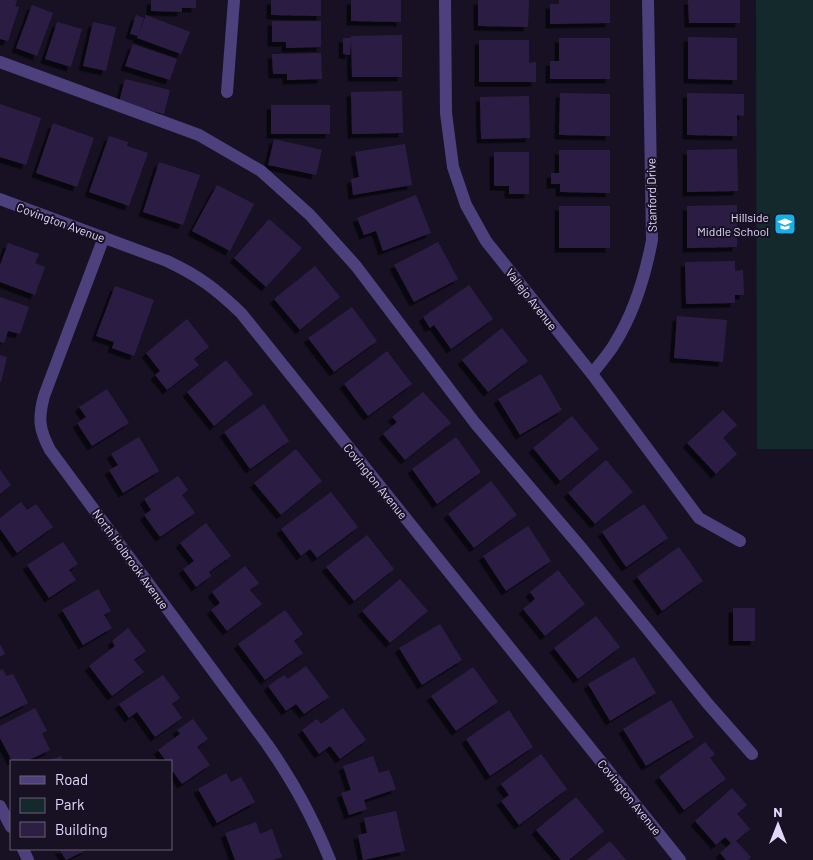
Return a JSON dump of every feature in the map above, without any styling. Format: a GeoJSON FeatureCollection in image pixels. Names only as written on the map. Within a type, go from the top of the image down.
{"type":"FeatureCollection","features":[{"type":"Feature","properties":{"kind":"street"},"geometry":{"type":"LineString","coordinates":[[227,92],[234,0]]}},
{"type":"Feature","properties":{"kind":"street","name":"Vallejo Avenue"},"geometry":{"type":"LineString","coordinates":[[445,0],[446,113],[453,167],[466,205],[486,241],[592,374],[699,518],[740,541]]}},
{"type":"Feature","properties":{"kind":"street","name":"Stanford Drive"},"geometry":{"type":"LineString","coordinates":[[592,374],[615,344],[633,311],[646,272],[652,240],[648,0]]}},
{"type":"Feature","properties":{"kind":"street"},"geometry":{"type":"LineString","coordinates":[[0,62],[199,134],[261,171],[310,215],[356,266],[475,423],[584,551],[708,704],[752,754]]}},
{"type":"Feature","properties":{"kind":"street","name":"Covington Avenue"},"geometry":{"type":"LineString","coordinates":[[0,199],[167,261],[190,272],[218,291],[241,313],[680,860]]}},
{"type":"Feature","properties":{"kind":"street","name":"North Holbrook Avenue"},"geometry":{"type":"LineString","coordinates":[[104,237],[44,396],[39,414],[42,433],[50,450],[293,782],[314,822],[330,860]]}},
{"type":"Feature","properties":{"kind":"street"},"geometry":{"type":"LineString","coordinates":[[0,806],[10,825]]}},
{"type":"Feature","properties":{"kind":"green space","name":"Hillside Middle School"},"geometry":{"type":"Polygon","coordinates":[[[756,0],[813,0],[813,449],[757,449],[756,0]]]}},
{"type":"Feature","properties":{"kind":"building"},"geometry":{"type":"Polygon","coordinates":[[[0,0],[17,0],[15,6],[19,7],[8,41],[0,39],[0,0]]]}},
{"type":"Feature","properties":{"kind":"building"},"geometry":{"type":"Polygon","coordinates":[[[151,0],[196,0],[196,8],[182,8],[182,12],[151,11],[151,0]]]}},
{"type":"Feature","properties":{"kind":"building"},"geometry":{"type":"Polygon","coordinates":[[[271,0],[321,0],[321,16],[271,15],[271,0]]]}},
{"type":"Feature","properties":{"kind":"building"},"geometry":{"type":"Polygon","coordinates":[[[351,0],[401,0],[401,22],[351,21],[351,0]]]}},
{"type":"Feature","properties":{"kind":"building"},"geometry":{"type":"Polygon","coordinates":[[[478,0],[529,0],[528,27],[478,26],[478,0]]]}},
{"type":"Feature","properties":{"kind":"building"},"geometry":{"type":"Polygon","coordinates":[[[559,0],[610,0],[610,23],[550,24],[550,4],[559,4],[559,0]]]}},
{"type":"Feature","properties":{"kind":"building"},"geometry":{"type":"Polygon","coordinates":[[[688,0],[740,0],[740,23],[689,23],[688,0]]]}},
{"type":"Feature","properties":{"kind":"building"},"geometry":{"type":"Polygon","coordinates":[[[32,5],[53,13],[37,56],[16,48],[32,5]]]}},
{"type":"Feature","properties":{"kind":"building"},"geometry":{"type":"Polygon","coordinates":[[[136,15],[144,18],[138,36],[130,34],[136,15]]]}},
{"type":"Feature","properties":{"kind":"building"},"geometry":{"type":"Polygon","coordinates":[[[146,15],[190,32],[181,54],[137,38],[146,15]]]}},
{"type":"Feature","properties":{"kind":"building"},"geometry":{"type":"Polygon","coordinates":[[[272,21],[321,21],[321,47],[286,48],[286,42],[272,42],[272,21]]]}},
{"type":"Feature","properties":{"kind":"building"},"geometry":{"type":"Polygon","coordinates":[[[57,22],[82,29],[71,67],[45,59],[57,22]]]}},
{"type":"Feature","properties":{"kind":"building"},"geometry":{"type":"Polygon","coordinates":[[[93,22],[116,27],[106,71],[83,66],[93,22]]]}},
{"type":"Feature","properties":{"kind":"building"},"geometry":{"type":"Polygon","coordinates":[[[402,35],[402,77],[352,77],[351,36],[402,35]]]}},
{"type":"Feature","properties":{"kind":"building"},"geometry":{"type":"Polygon","coordinates":[[[688,37],[737,38],[737,80],[688,79],[688,37]]]}},
{"type":"Feature","properties":{"kind":"building"},"geometry":{"type":"Polygon","coordinates":[[[343,38],[351,38],[350,55],[343,54],[343,38]]]}},
{"type":"Feature","properties":{"kind":"building"},"geometry":{"type":"Polygon","coordinates":[[[559,38],[610,38],[610,79],[550,79],[550,61],[559,61],[559,38]]]}},
{"type":"Feature","properties":{"kind":"building"},"geometry":{"type":"Polygon","coordinates":[[[479,40],[529,40],[529,63],[536,62],[536,82],[479,82],[479,40]]]}},
{"type":"Feature","properties":{"kind":"building"},"geometry":{"type":"Polygon","coordinates":[[[133,44],[177,59],[170,80],[125,66],[133,44]]]}},
{"type":"Feature","properties":{"kind":"building"},"geometry":{"type":"Polygon","coordinates":[[[321,53],[322,79],[287,80],[287,74],[273,74],[272,54],[321,53]]]}},
{"type":"Feature","properties":{"kind":"building"},"geometry":{"type":"Polygon","coordinates":[[[125,79],[170,90],[164,114],[119,102],[125,79]]]}},
{"type":"Feature","properties":{"kind":"building"},"geometry":{"type":"Polygon","coordinates":[[[402,91],[403,133],[352,134],[351,92],[402,91]]]}},
{"type":"Feature","properties":{"kind":"building"},"geometry":{"type":"Polygon","coordinates":[[[560,93],[610,94],[610,136],[559,135],[560,93]]]}},
{"type":"Feature","properties":{"kind":"building"},"geometry":{"type":"Polygon","coordinates":[[[687,93],[744,94],[744,116],[737,115],[737,136],[687,135],[687,93]]]}},
{"type":"Feature","properties":{"kind":"building"},"geometry":{"type":"Polygon","coordinates":[[[529,96],[530,138],[481,139],[480,97],[529,96]]]}},
{"type":"Feature","properties":{"kind":"building"},"geometry":{"type":"Polygon","coordinates":[[[0,104],[41,118],[26,165],[0,157],[0,104]]]}},
{"type":"Feature","properties":{"kind":"building"},"geometry":{"type":"Polygon","coordinates":[[[271,105],[330,105],[330,134],[271,134],[271,105]]]}},
{"type":"Feature","properties":{"kind":"building"},"geometry":{"type":"Polygon","coordinates":[[[53,123],[94,138],[77,187],[36,173],[53,123]]]}},
{"type":"Feature","properties":{"kind":"building"},"geometry":{"type":"Polygon","coordinates":[[[109,136],[128,142],[127,146],[148,153],[129,206],[89,192],[109,136]]]}},
{"type":"Feature","properties":{"kind":"building"},"geometry":{"type":"Polygon","coordinates":[[[274,139],[322,150],[316,175],[268,165],[274,139]]]}},
{"type":"Feature","properties":{"kind":"building"},"geometry":{"type":"Polygon","coordinates":[[[405,144],[412,185],[353,195],[351,179],[359,177],[355,152],[405,144]]]}},
{"type":"Feature","properties":{"kind":"building"},"geometry":{"type":"Polygon","coordinates":[[[737,149],[738,191],[687,192],[687,150],[737,149]]]}},
{"type":"Feature","properties":{"kind":"building"},"geometry":{"type":"Polygon","coordinates":[[[559,150],[610,150],[610,193],[560,192],[560,184],[551,184],[551,173],[559,173],[559,150]]]}},
{"type":"Feature","properties":{"kind":"building"},"geometry":{"type":"Polygon","coordinates":[[[494,152],[529,152],[529,194],[509,194],[509,186],[494,186],[494,152]]]}},
{"type":"Feature","properties":{"kind":"building"},"geometry":{"type":"Polygon","coordinates":[[[159,162],[200,175],[183,225],[143,212],[159,162]]]}},
{"type":"Feature","properties":{"kind":"building"},"geometry":{"type":"Polygon","coordinates":[[[217,185],[254,204],[230,251],[192,231],[217,185]]]}},
{"type":"Feature","properties":{"kind":"building"},"geometry":{"type":"Polygon","coordinates":[[[416,195],[431,233],[383,251],[376,231],[364,235],[357,218],[416,195]]]}},
{"type":"Feature","properties":{"kind":"building"},"geometry":{"type":"Polygon","coordinates":[[[737,205],[737,247],[687,248],[687,206],[737,205]]]}},
{"type":"Feature","properties":{"kind":"building"},"geometry":{"type":"Polygon","coordinates":[[[559,206],[610,206],[610,248],[559,248],[559,206]]]}},
{"type":"Feature","properties":{"kind":"building"},"geometry":{"type":"Polygon","coordinates":[[[269,219],[302,248],[266,287],[234,258],[269,219]]]}},
{"type":"Feature","properties":{"kind":"building"},"geometry":{"type":"Polygon","coordinates":[[[438,242],[458,279],[414,302],[394,265],[438,242]]]}},
{"type":"Feature","properties":{"kind":"building"},"geometry":{"type":"Polygon","coordinates":[[[8,243],[39,254],[35,263],[45,267],[35,295],[0,282],[0,265],[8,243]]]}},
{"type":"Feature","properties":{"kind":"building"},"geometry":{"type":"Polygon","coordinates":[[[735,261],[735,271],[743,270],[744,295],[735,295],[735,303],[686,304],[685,262],[735,261]]]}},
{"type":"Feature","properties":{"kind":"building"},"geometry":{"type":"Polygon","coordinates":[[[315,266],[340,297],[300,330],[274,299],[315,266]]]}},
{"type":"Feature","properties":{"kind":"building"},"geometry":{"type":"Polygon","coordinates":[[[469,285],[493,319],[451,349],[434,325],[430,328],[423,317],[469,285]]]}},
{"type":"Feature","properties":{"kind":"building"},"geometry":{"type":"Polygon","coordinates":[[[115,286],[154,300],[134,356],[112,348],[114,342],[96,336],[115,286]]]}},
{"type":"Feature","properties":{"kind":"building"},"geometry":{"type":"Polygon","coordinates":[[[0,297],[29,307],[20,334],[8,331],[4,343],[0,342],[0,297]]]}},
{"type":"Feature","properties":{"kind":"building"},"geometry":{"type":"Polygon","coordinates":[[[352,307],[377,341],[334,372],[308,338],[352,307]]]}},
{"type":"Feature","properties":{"kind":"building"},"geometry":{"type":"Polygon","coordinates":[[[677,316],[727,320],[723,362],[674,358],[677,316]]]}},
{"type":"Feature","properties":{"kind":"building"},"geometry":{"type":"Polygon","coordinates":[[[187,319],[209,347],[194,359],[199,365],[167,390],[155,375],[160,371],[146,353],[187,319]]]}},
{"type":"Feature","properties":{"kind":"building"},"geometry":{"type":"Polygon","coordinates":[[[502,328],[528,361],[488,392],[462,360],[502,328]]]}},
{"type":"Feature","properties":{"kind":"building"},"geometry":{"type":"Polygon","coordinates":[[[387,351],[412,384],[368,416],[344,384],[387,351]]]}},
{"type":"Feature","properties":{"kind":"building"},"geometry":{"type":"Polygon","coordinates":[[[0,355],[7,357],[1,382],[0,382],[0,355]]]}},
{"type":"Feature","properties":{"kind":"building"},"geometry":{"type":"Polygon","coordinates":[[[226,360],[253,394],[214,426],[187,392],[226,360]]]}},
{"type":"Feature","properties":{"kind":"building"},"geometry":{"type":"Polygon","coordinates":[[[541,374],[562,410],[520,435],[498,399],[541,374]]]}},
{"type":"Feature","properties":{"kind":"building"},"geometry":{"type":"Polygon","coordinates":[[[107,389],[129,423],[92,446],[77,423],[86,417],[79,407],[107,389]]]}},
{"type":"Feature","properties":{"kind":"building"},"geometry":{"type":"Polygon","coordinates":[[[423,392],[451,423],[405,460],[383,434],[397,422],[392,417],[423,392]]]}},
{"type":"Feature","properties":{"kind":"building"},"geometry":{"type":"Polygon","coordinates":[[[264,404],[289,441],[250,469],[224,432],[264,404]]]}},
{"type":"Feature","properties":{"kind":"building"},"geometry":{"type":"Polygon","coordinates":[[[723,410],[737,425],[723,438],[737,454],[716,474],[687,443],[723,410]]]}},
{"type":"Feature","properties":{"kind":"building"},"geometry":{"type":"Polygon","coordinates":[[[572,416],[599,449],[560,481],[533,448],[572,416]]]}},
{"type":"Feature","properties":{"kind":"building"},"geometry":{"type":"Polygon","coordinates":[[[139,437],[159,471],[123,493],[109,470],[118,465],[111,454],[139,437]]]}},
{"type":"Feature","properties":{"kind":"building"},"geometry":{"type":"Polygon","coordinates":[[[456,437],[481,472],[437,504],[412,469],[456,437]]]}},
{"type":"Feature","properties":{"kind":"building"},"geometry":{"type":"Polygon","coordinates":[[[296,449],[322,481],[281,515],[254,483],[296,449]]]}},
{"type":"Feature","properties":{"kind":"building"},"geometry":{"type":"Polygon","coordinates":[[[606,460],[633,492],[595,524],[568,493],[606,460]]]}},
{"type":"Feature","properties":{"kind":"building"},"geometry":{"type":"Polygon","coordinates":[[[0,470],[11,485],[0,494],[0,470]]]}},
{"type":"Feature","properties":{"kind":"building"},"geometry":{"type":"Polygon","coordinates":[[[178,476],[188,490],[182,495],[195,513],[160,537],[144,515],[151,510],[144,499],[178,476]]]}},
{"type":"Feature","properties":{"kind":"building"},"geometry":{"type":"Polygon","coordinates":[[[491,481],[517,515],[474,548],[448,514],[491,481]]]}},
{"type":"Feature","properties":{"kind":"building"},"geometry":{"type":"Polygon","coordinates":[[[331,492],[358,527],[317,558],[310,549],[301,556],[281,529],[331,492]]]}},
{"type":"Feature","properties":{"kind":"building"},"geometry":{"type":"Polygon","coordinates":[[[21,502],[27,510],[36,504],[53,527],[17,553],[0,529],[0,518],[21,502]]]}},
{"type":"Feature","properties":{"kind":"building"},"geometry":{"type":"Polygon","coordinates":[[[644,504],[668,538],[626,567],[602,532],[644,504]]]}},
{"type":"Feature","properties":{"kind":"building"},"geometry":{"type":"Polygon","coordinates":[[[206,523],[231,556],[209,572],[211,576],[196,587],[183,569],[194,561],[180,543],[206,523]]]}},
{"type":"Feature","properties":{"kind":"building"},"geometry":{"type":"Polygon","coordinates":[[[528,526],[551,561],[506,591],[483,556],[528,526]]]}},
{"type":"Feature","properties":{"kind":"building"},"geometry":{"type":"Polygon","coordinates":[[[367,535],[394,569],[354,601],[326,567],[367,535]]]}},
{"type":"Feature","properties":{"kind":"building"},"geometry":{"type":"Polygon","coordinates":[[[63,542],[78,564],[69,570],[76,580],[49,598],[27,565],[63,542]]]}},
{"type":"Feature","properties":{"kind":"building"},"geometry":{"type":"Polygon","coordinates":[[[679,547],[703,581],[662,611],[637,577],[679,547]]]}},
{"type":"Feature","properties":{"kind":"building"},"geometry":{"type":"Polygon","coordinates":[[[245,566],[259,583],[250,590],[262,604],[227,631],[211,610],[220,603],[212,592],[245,566]]]}},
{"type":"Feature","properties":{"kind":"building"},"geometry":{"type":"Polygon","coordinates":[[[558,570],[585,604],[545,636],[523,609],[535,599],[530,592],[558,570]]]}},
{"type":"Feature","properties":{"kind":"building"},"geometry":{"type":"Polygon","coordinates":[[[400,579],[428,611],[390,643],[362,611],[400,579]]]}},
{"type":"Feature","properties":{"kind":"building"},"geometry":{"type":"Polygon","coordinates":[[[98,589],[111,611],[104,615],[112,628],[83,645],[62,610],[98,589]]]}},
{"type":"Feature","properties":{"kind":"building"},"geometry":{"type":"Polygon","coordinates":[[[733,608],[755,608],[755,641],[733,641],[733,608]]]}},
{"type":"Feature","properties":{"kind":"building"},"geometry":{"type":"Polygon","coordinates":[[[285,610],[303,634],[294,641],[303,653],[265,680],[238,644],[285,610]]]}},
{"type":"Feature","properties":{"kind":"building"},"geometry":{"type":"Polygon","coordinates":[[[596,616],[620,647],[578,679],[554,648],[596,616]]]}},
{"type":"Feature","properties":{"kind":"building"},"geometry":{"type":"Polygon","coordinates":[[[440,624],[462,660],[422,685],[399,648],[440,624]]]}},
{"type":"Feature","properties":{"kind":"building"},"geometry":{"type":"Polygon","coordinates":[[[128,628],[146,651],[134,660],[144,672],[112,696],[89,666],[115,646],[112,641],[128,628]]]}},
{"type":"Feature","properties":{"kind":"building"},"geometry":{"type":"Polygon","coordinates":[[[0,644],[5,654],[0,657],[0,644]]]}},
{"type":"Feature","properties":{"kind":"building"},"geometry":{"type":"Polygon","coordinates":[[[634,657],[656,693],[610,721],[588,684],[634,657]]]}},
{"type":"Feature","properties":{"kind":"building"},"geometry":{"type":"Polygon","coordinates":[[[306,666],[329,697],[304,714],[296,704],[286,711],[268,686],[284,675],[288,679],[306,666]]]}},
{"type":"Feature","properties":{"kind":"building"},"geometry":{"type":"Polygon","coordinates":[[[473,667],[498,702],[456,731],[431,696],[473,667]]]}},
{"type":"Feature","properties":{"kind":"building"},"geometry":{"type":"Polygon","coordinates":[[[3,669],[6,676],[13,674],[28,703],[0,717],[0,670],[3,669]]]}},
{"type":"Feature","properties":{"kind":"building"},"geometry":{"type":"Polygon","coordinates":[[[163,675],[180,698],[172,704],[182,718],[155,737],[137,712],[129,718],[119,704],[163,675]]]}},
{"type":"Feature","properties":{"kind":"building"},"geometry":{"type":"Polygon","coordinates":[[[671,700],[694,737],[646,766],[623,729],[671,700]]]}},
{"type":"Feature","properties":{"kind":"building"},"geometry":{"type":"Polygon","coordinates":[[[35,708],[47,731],[42,733],[50,750],[29,760],[11,760],[0,738],[0,726],[35,708]]]}},
{"type":"Feature","properties":{"kind":"building"},"geometry":{"type":"Polygon","coordinates":[[[343,708],[366,740],[340,759],[330,746],[319,754],[302,730],[317,719],[321,724],[343,708]]]}},
{"type":"Feature","properties":{"kind":"building"},"geometry":{"type":"Polygon","coordinates":[[[509,710],[533,747],[490,776],[466,739],[509,710]]]}},
{"type":"Feature","properties":{"kind":"building"},"geometry":{"type":"Polygon","coordinates":[[[193,719],[208,739],[197,747],[210,765],[182,784],[172,770],[172,760],[165,760],[158,750],[180,734],[177,730],[193,719]]]}},
{"type":"Feature","properties":{"kind":"building"},"geometry":{"type":"Polygon","coordinates":[[[705,742],[715,754],[710,758],[726,779],[684,810],[659,777],[705,742]]]}},
{"type":"Feature","properties":{"kind":"building"},"geometry":{"type":"Polygon","coordinates":[[[541,754],[567,789],[519,825],[501,801],[509,795],[501,784],[541,754]]]}},
{"type":"Feature","properties":{"kind":"building"},"geometry":{"type":"Polygon","coordinates":[[[61,756],[63,760],[50,760],[61,756]]]}},
{"type":"Feature","properties":{"kind":"building"},"geometry":{"type":"Polygon","coordinates":[[[373,756],[379,773],[389,770],[396,789],[364,800],[367,809],[349,815],[341,793],[351,790],[343,766],[373,756]]]}},
{"type":"Feature","properties":{"kind":"building"},"geometry":{"type":"Polygon","coordinates":[[[226,773],[231,782],[241,777],[255,802],[217,823],[198,789],[226,773]]]}},
{"type":"Feature","properties":{"kind":"building"},"geometry":{"type":"Polygon","coordinates":[[[732,788],[747,805],[737,814],[750,829],[736,841],[751,857],[748,860],[726,860],[720,853],[731,843],[725,837],[716,845],[695,821],[732,788]]]}},
{"type":"Feature","properties":{"kind":"building"},"geometry":{"type":"Polygon","coordinates":[[[576,797],[604,831],[569,860],[561,860],[536,830],[576,797]]]}},
{"type":"Feature","properties":{"kind":"building"},"geometry":{"type":"Polygon","coordinates":[[[396,811],[405,851],[363,860],[358,835],[367,833],[364,818],[396,811]]]}},
{"type":"Feature","properties":{"kind":"building"},"geometry":{"type":"Polygon","coordinates":[[[256,822],[260,834],[272,829],[282,857],[273,860],[235,860],[225,833],[256,822]]]}},
{"type":"Feature","properties":{"kind":"building"},"geometry":{"type":"Polygon","coordinates":[[[610,841],[626,860],[587,860],[610,841]]]}},
{"type":"Feature","properties":{"kind":"building"},"geometry":{"type":"Polygon","coordinates":[[[60,850],[86,850],[66,860],[60,850]]]}},
{"type":"Feature","properties":{"kind":"place","name":"Hillside Middle School"},"geometry":{"type":"Point","coordinates":[785,224]}}]}
